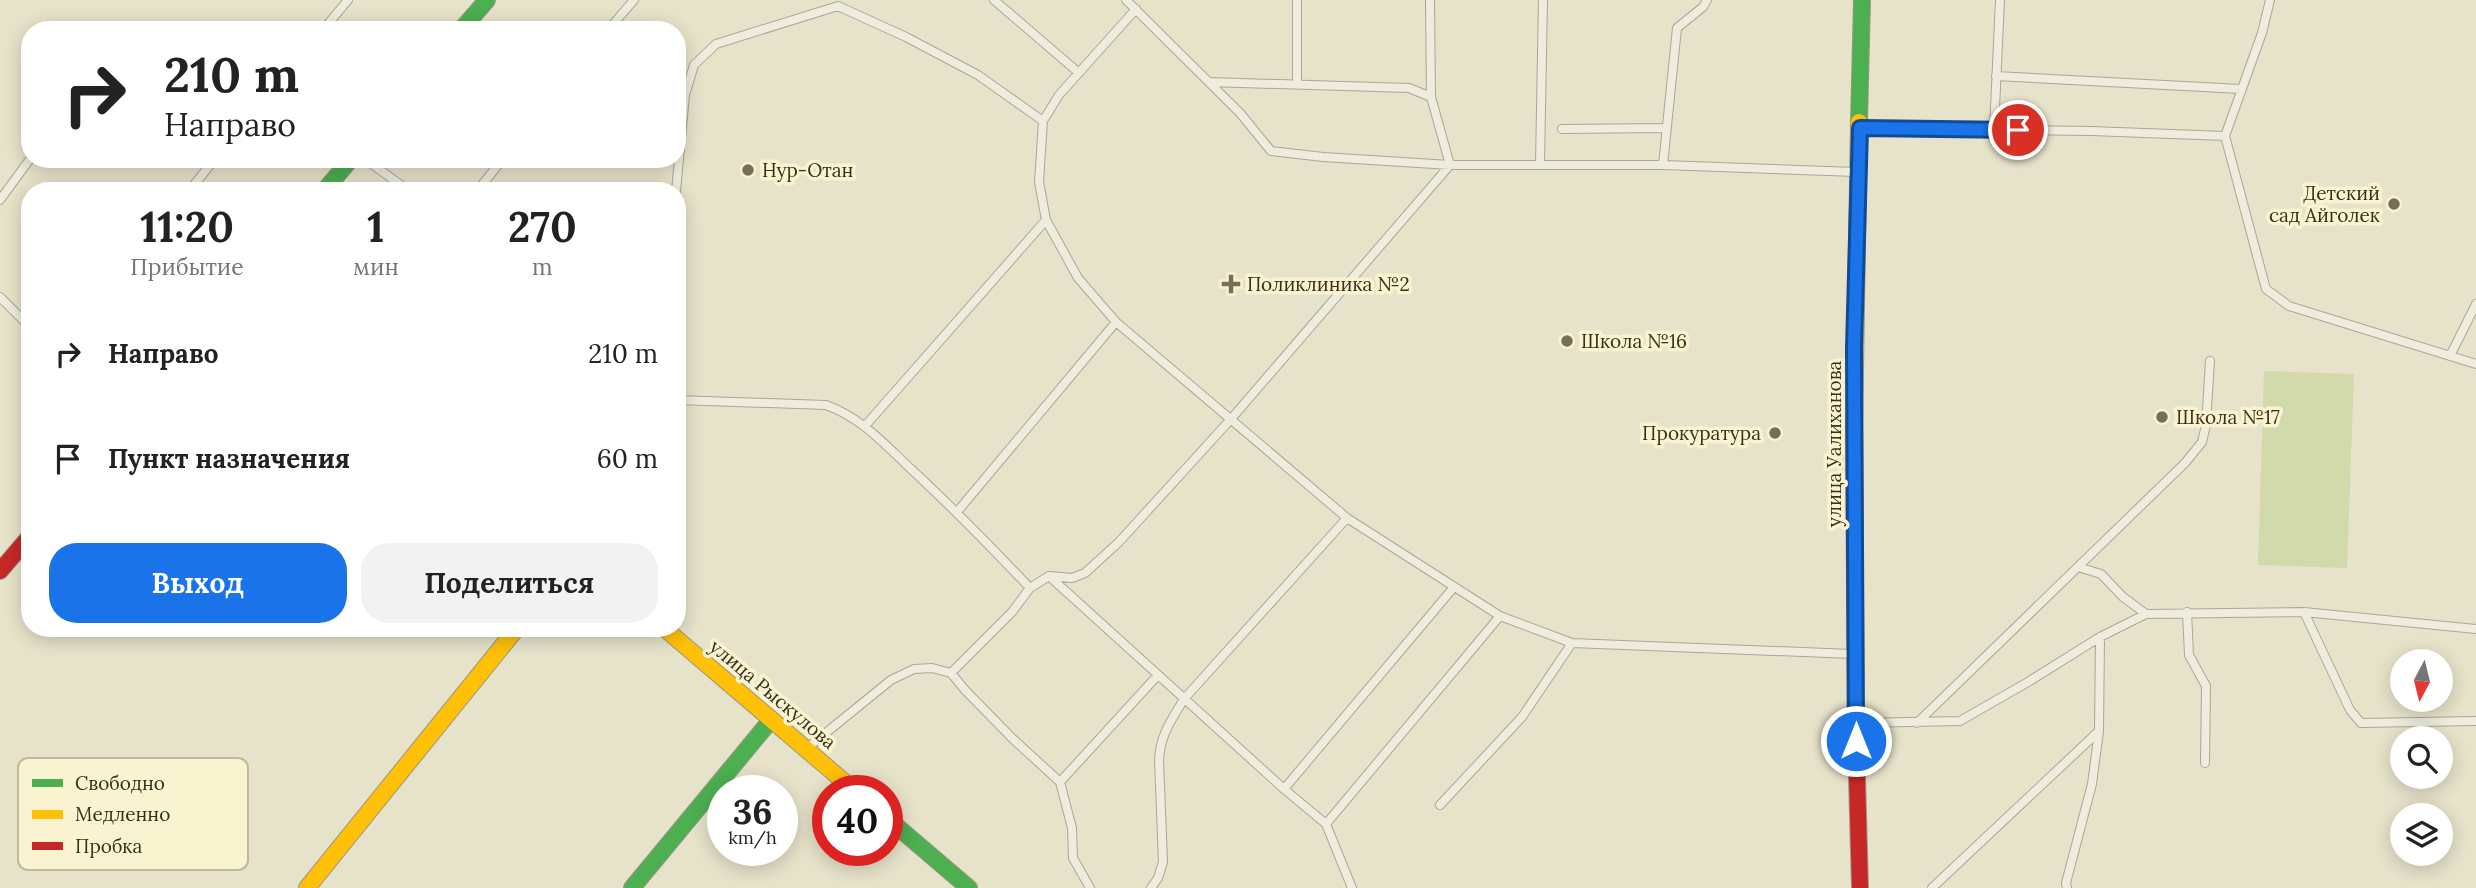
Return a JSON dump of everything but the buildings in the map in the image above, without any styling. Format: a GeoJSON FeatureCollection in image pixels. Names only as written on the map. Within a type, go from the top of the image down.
{"type":"FeatureCollection","features":[{"type":"Feature","properties":{"kind":"street"},"geometry":{"type":"LineString","coordinates":[[469,21],[487,0]]}},
{"type":"Feature","properties":{"kind":"street","name":"улица Уалиханова"},"geometry":{"type":"LineString","coordinates":[[1860,888],[1856,723],[1854,348],[1862,0]]}},
{"type":"Feature","properties":{"kind":"street"},"geometry":{"type":"LineString","coordinates":[[0,571],[21,546]]}},
{"type":"Feature","properties":{"kind":"street"},"geometry":{"type":"LineString","coordinates":[[307,888],[510,637]]}},
{"type":"Feature","properties":{"kind":"street","name":"улица Рыскулова"},"geometry":{"type":"LineString","coordinates":[[674,637],[836,775]]}},
{"type":"Feature","properties":{"kind":"street"},"geometry":{"type":"LineString","coordinates":[[632,888],[771,720]]}},
{"type":"Feature","properties":{"kind":"street"},"geometry":{"type":"LineString","coordinates":[[903,832],[969,888]]}},
{"type":"Feature","properties":{"kind":"lane"},"geometry":{"type":"LineString","coordinates":[[330,21],[348,0]]}},
{"type":"Feature","properties":{"kind":"lane"},"geometry":{"type":"LineString","coordinates":[[616,21],[634,0]]}},
{"type":"Feature","properties":{"kind":"lane"},"geometry":{"type":"LineString","coordinates":[[830,0],[978,75],[1043,121]]}},
{"type":"Feature","properties":{"kind":"lane"},"geometry":{"type":"LineString","coordinates":[[994,0],[1079,73]]}},
{"type":"Feature","properties":{"kind":"lane"},"geometry":{"type":"LineString","coordinates":[[1126,0],[1240,113],[1270,151],[1450,165],[1663,165],[1859,172]]}},
{"type":"Feature","properties":{"kind":"lane"},"geometry":{"type":"LineString","coordinates":[[1297,0],[1297,85]]}},
{"type":"Feature","properties":{"kind":"lane"},"geometry":{"type":"LineString","coordinates":[[1430,0],[1431,97],[1450,165]]}},
{"type":"Feature","properties":{"kind":"lane"},"geometry":{"type":"LineString","coordinates":[[1540,164],[1543,0]]}},
{"type":"Feature","properties":{"kind":"lane"},"geometry":{"type":"LineString","coordinates":[[1663,165],[1677,28],[1703,8],[1707,0]]}},
{"type":"Feature","properties":{"kind":"lane"},"geometry":{"type":"LineString","coordinates":[[1994,130],[2000,0]]}},
{"type":"Feature","properties":{"kind":"lane"},"geometry":{"type":"LineString","coordinates":[[2270,0],[2262,33],[2225,136],[2266,289],[2289,306],[2476,363]]}},
{"type":"Feature","properties":{"kind":"lane"},"geometry":{"type":"LineString","coordinates":[[686,92],[694,65],[716,44],[838,6]]}},
{"type":"Feature","properties":{"kind":"lane"},"geometry":{"type":"LineString","coordinates":[[1136,9],[1059,95],[1043,121],[1039,182],[1046,220],[1079,278],[1116,322],[1347,518],[1500,616],[1572,643],[1856,654]]}},
{"type":"Feature","properties":{"kind":"lane"},"geometry":{"type":"LineString","coordinates":[[1996,76],[2241,89]]}},
{"type":"Feature","properties":{"kind":"lane"},"geometry":{"type":"LineString","coordinates":[[1209,82],[1409,88],[1431,97]]}},
{"type":"Feature","properties":{"kind":"lane"},"geometry":{"type":"LineString","coordinates":[[1562,129],[1665,128]]}},
{"type":"Feature","properties":{"kind":"lane"},"geometry":{"type":"LineString","coordinates":[[1860,128],[2225,136]]}},
{"type":"Feature","properties":{"kind":"lane"},"geometry":{"type":"LineString","coordinates":[[951,673],[998,626],[1030,588],[1049,576],[1072,578],[1085,573],[1119,542],[1231,419],[1450,165]]}},
{"type":"Feature","properties":{"kind":"lane"},"geometry":{"type":"LineString","coordinates":[[0,200],[23,168]]}},
{"type":"Feature","properties":{"kind":"lane"},"geometry":{"type":"LineString","coordinates":[[196,182],[208,168]]}},
{"type":"Feature","properties":{"kind":"lane"},"geometry":{"type":"LineString","coordinates":[[377,168],[397,182]]}},
{"type":"Feature","properties":{"kind":"lane"},"geometry":{"type":"LineString","coordinates":[[484,182],[496,168]]}},
{"type":"Feature","properties":{"kind":"lane"},"geometry":{"type":"LineString","coordinates":[[865,426],[1046,220]]}},
{"type":"Feature","properties":{"kind":"lane"},"geometry":{"type":"LineString","coordinates":[[0,297],[21,318]]}},
{"type":"Feature","properties":{"kind":"lane"},"geometry":{"type":"LineString","coordinates":[[2450,356],[2476,304]]}},
{"type":"Feature","properties":{"kind":"lane"},"geometry":{"type":"LineString","coordinates":[[957,512],[1116,322]]}},
{"type":"Feature","properties":{"kind":"lane"},"geometry":{"type":"LineString","coordinates":[[1917,723],[2185,463],[2202,442],[2206,425],[2210,361]]}},
{"type":"Feature","properties":{"kind":"lane"},"geometry":{"type":"LineString","coordinates":[[686,400],[825,405],[846,412],[865,426],[957,512],[1030,588]]}},
{"type":"Feature","properties":{"kind":"lane"},"geometry":{"type":"LineString","coordinates":[[1151,888],[1158,878],[1163,862],[1160,745],[1165,730],[1184,699],[1347,518]]}},
{"type":"Feature","properties":{"kind":"lane"},"geometry":{"type":"LineString","coordinates":[[2078,567],[2101,574],[2123,597],[2146,614]]}},
{"type":"Feature","properties":{"kind":"lane"},"geometry":{"type":"LineString","coordinates":[[1049,576],[1326,824],[1352,888]]}},
{"type":"Feature","properties":{"kind":"lane"},"geometry":{"type":"LineString","coordinates":[[1284,789],[1454,587]]}},
{"type":"Feature","properties":{"kind":"lane"},"geometry":{"type":"LineString","coordinates":[[2187,612],[2189,655],[2206,686],[2205,763]]}},
{"type":"Feature","properties":{"kind":"lane"},"geometry":{"type":"LineString","coordinates":[[1856,723],[1960,721],[2100,637],[2146,614],[2304,612],[2476,629]]}},
{"type":"Feature","properties":{"kind":"lane"},"geometry":{"type":"LineString","coordinates":[[2304,612],[2350,710],[2361,723],[2476,721]]}},
{"type":"Feature","properties":{"kind":"lane"},"geometry":{"type":"LineString","coordinates":[[1326,824],[1500,616]]}},
{"type":"Feature","properties":{"kind":"lane"},"geometry":{"type":"LineString","coordinates":[[2067,888],[2066,883],[2092,784],[2099,731],[2100,637]]}},
{"type":"Feature","properties":{"kind":"lane"},"geometry":{"type":"LineString","coordinates":[[1440,805],[1522,717],[1572,643]]}},
{"type":"Feature","properties":{"kind":"lane"},"geometry":{"type":"LineString","coordinates":[[806,749],[891,680],[914,669],[932,668],[951,673],[1013,739],[1059,782],[1072,828],[1073,858],[1090,888]]}},
{"type":"Feature","properties":{"kind":"lane"},"geometry":{"type":"LineString","coordinates":[[1059,782],[1158,675]]}},
{"type":"Feature","properties":{"kind":"lane"},"geometry":{"type":"LineString","coordinates":[[1932,888],[2099,731]]}},
{"type":"Feature","properties":{"kind":"green space"},"geometry":{"type":"Polygon","coordinates":[[[2264,371],[2354,374],[2347,568],[2258,565],[2264,371]]]}},
{"type":"Feature","properties":{"kind":"traffic: fast"},"geometry":{"type":"LineString","coordinates":[[469,21],[487,0]]}},
{"type":"Feature","properties":{"kind":"traffic: fast"},"geometry":{"type":"LineString","coordinates":[[1859,122],[1862,0]]}},
{"type":"Feature","properties":{"kind":"traffic: fast"},"geometry":{"type":"LineString","coordinates":[[332,182],[343,168]]}},
{"type":"Feature","properties":{"kind":"traffic: fast"},"geometry":{"type":"LineString","coordinates":[[632,888],[771,720]]}},
{"type":"Feature","properties":{"kind":"traffic: fast"},"geometry":{"type":"LineString","coordinates":[[903,832],[969,888]]}},
{"type":"Feature","properties":{"kind":"traffic: slow"},"geometry":{"type":"LineString","coordinates":[[1854,429],[1859,122]]}},
{"type":"Feature","properties":{"kind":"traffic: slow"},"geometry":{"type":"LineString","coordinates":[[307,888],[510,637]]}},
{"type":"Feature","properties":{"kind":"traffic: slow"},"geometry":{"type":"LineString","coordinates":[[675,637],[836,775]]}},
{"type":"Feature","properties":{"kind":"traffic: jam"},"geometry":{"type":"LineString","coordinates":[[1854,429],[1860,888]]}},
{"type":"Feature","properties":{"kind":"traffic: jam"},"geometry":{"type":"LineString","coordinates":[[0,571],[21,546]]}},
{"type":"Feature","properties":{"kind":"place","name":"Нур-Отан"},"geometry":{"type":"Point","coordinates":[748,170]}},
{"type":"Feature","properties":{"kind":"place","name":"Детский сад Айголек"},"geometry":{"type":"Point","coordinates":[2394,204]}},
{"type":"Feature","properties":{"kind":"place","name":"Поликлиника №2"},"geometry":{"type":"Point","coordinates":[1231,284]}},
{"type":"Feature","properties":{"kind":"place","name":"Школа №16"},"geometry":{"type":"Point","coordinates":[1567,341]}},
{"type":"Feature","properties":{"kind":"place","name":"Школа №17"},"geometry":{"type":"Point","coordinates":[2162,417]}},
{"type":"Feature","properties":{"kind":"place","name":"Прокуратура"},"geometry":{"type":"Point","coordinates":[1775,433]}},
{"type":"Feature","properties":{"kind":"route"},"geometry":{"type":"LineString","coordinates":[[1856,741],[1854,348],[1860,128],[2018,130]]}}]}
